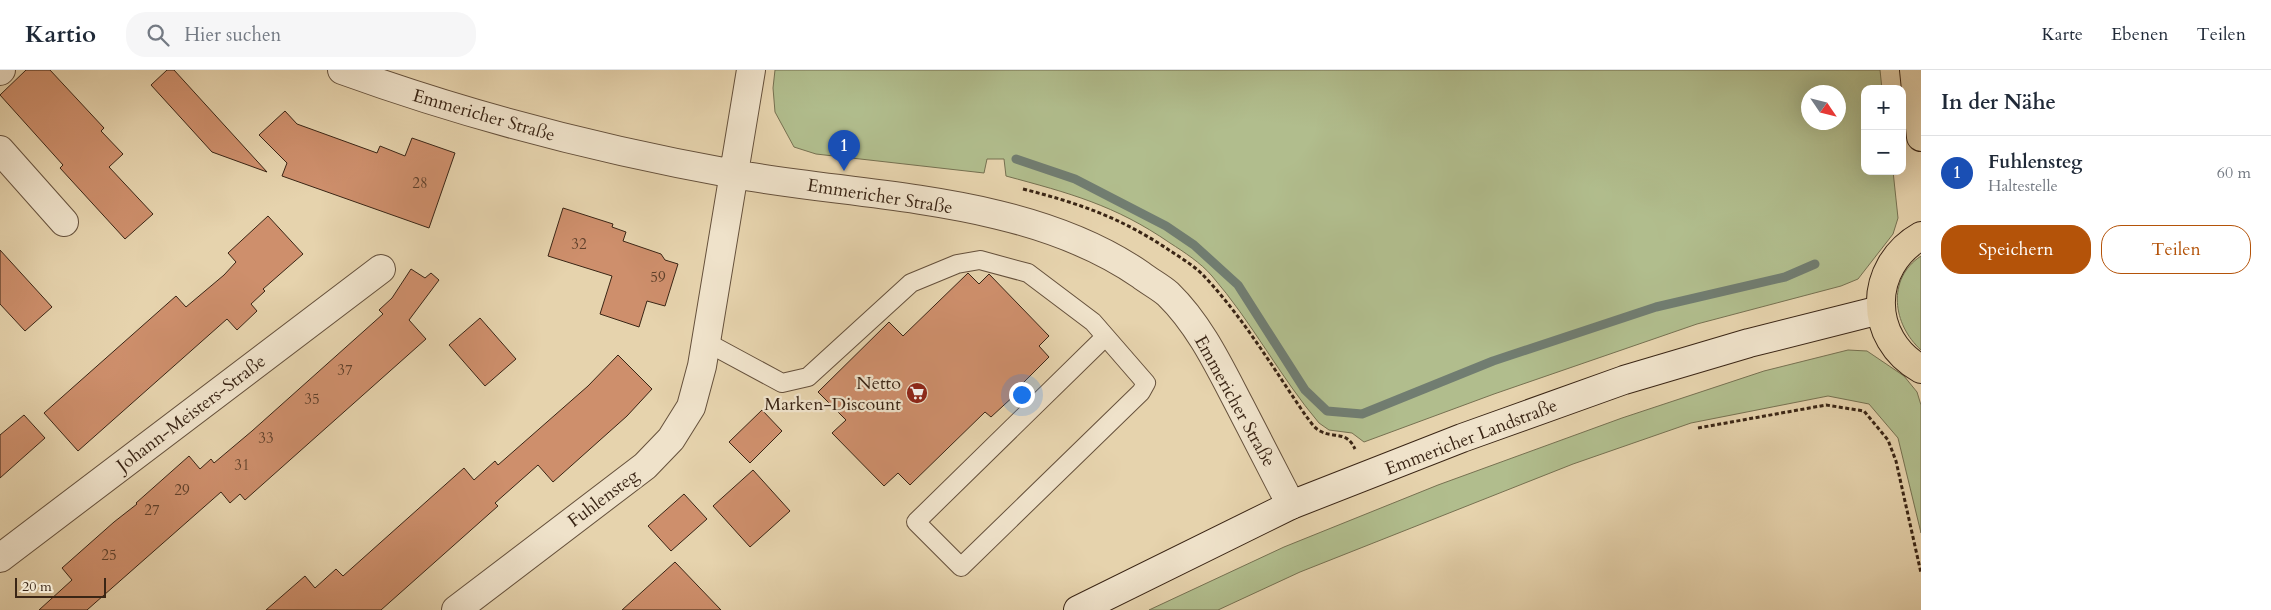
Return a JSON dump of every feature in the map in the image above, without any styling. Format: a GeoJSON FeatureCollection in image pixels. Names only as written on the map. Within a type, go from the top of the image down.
{"type":"FeatureCollection","features":[{"type":"Feature","properties":{"kind":"main road"},"geometry":{"type":"LineString","coordinates":[[1914,70],[1921,137]]}},
{"type":"Feature","properties":{"kind":"main road"},"geometry":{"type":"LineString","coordinates":[[1921,236],[1899,253],[1888,270],[1882,290],[1880,310],[1886,331],[1894,345],[1904,358],[1921,368]]}},
{"type":"Feature","properties":{"kind":"street","name":"Emmericher Straße"},"geometry":{"type":"LineString","coordinates":[[342,70],[402,92],[561,138],[735,174],[936,204],[1030,223],[1095,248],[1158,286],[1186,315],[1217,362],[1291,505]]}},
{"type":"Feature","properties":{"kind":"street","name":"Fuhlensteg"},"geometry":{"type":"LineString","coordinates":[[456,610],[645,466],[671,439],[691,407],[706,342],[751,70]]}},
{"type":"Feature","properties":{"kind":"street"},"geometry":{"type":"LineString","coordinates":[[0,150],[64,222]]}},
{"type":"Feature","properties":{"kind":"street","name":"Johann-Meisters-Straße"},"geometry":{"type":"LineString","coordinates":[[0,558],[381,269]]}},
{"type":"Feature","properties":{"kind":"street","name":"Emmericher Landstraße"},"geometry":{"type":"LineString","coordinates":[[1078,610],[1291,505],[1462,438],[1624,380],[1749,343],[1880,310]]}},
{"type":"Feature","properties":{"kind":"lane"},"geometry":{"type":"LineString","coordinates":[[706,342],[782,383],[808,377],[911,283],[957,264],[980,260],[1028,274],[1093,322],[1104,338],[1146,382],[1141,392],[961,568],[916,522],[1104,338]]}},
{"type":"Feature","properties":{"kind":"path"},"geometry":{"type":"LineString","coordinates":[[1698,428],[1826,405],[1864,411],[1888,440],[1896,461],[1921,572]]}},
{"type":"Feature","properties":{"kind":"green space"},"geometry":{"type":"Polygon","coordinates":[[[775,70],[1880,70],[1882,85],[1861,85],[1861,175],[1893,175],[1898,218],[1893,234],[1858,279],[1841,286],[1697,324],[1494,394],[1364,442],[1352,433],[1329,430],[1319,423],[1212,276],[1192,258],[1150,230],[1091,202],[1006,176],[1004,159],[987,159],[984,173],[816,154],[794,147],[775,112],[773,88],[775,70]]]}},
{"type":"Feature","properties":{"kind":"green space"},"geometry":{"type":"Polygon","coordinates":[[[1921,256],[1921,350],[1904,328],[1897,302],[1898,289],[1902,277],[1921,256]]]}},
{"type":"Feature","properties":{"kind":"green space"},"geometry":{"type":"Polygon","coordinates":[[[1848,350],[1867,351],[1904,376],[1917,392],[1921,405],[1921,533],[1898,438],[1869,404],[1828,396],[1691,423],[1573,464],[1300,572],[1218,610],[1149,610],[1284,547],[1438,485],[1622,418],[1764,371],[1848,350]]]}},
{"type":"Feature","properties":{"kind":"building"},"geometry":{"type":"Polygon","coordinates":[[[26,70],[50,70],[104,128],[101,131],[123,154],[109,167],[153,214],[125,239],[60,168],[63,165],[0,95],[26,70]]]}},
{"type":"Feature","properties":{"kind":"building"},"geometry":{"type":"Polygon","coordinates":[[[167,70],[174,70],[267,172],[212,152],[151,85],[167,70]]]}},
{"type":"Feature","properties":{"kind":"building"},"geometry":{"type":"Polygon","coordinates":[[[285,111],[297,124],[377,153],[380,146],[405,156],[412,138],[455,153],[429,228],[282,176],[287,163],[259,135],[285,111]]]}},
{"type":"Feature","properties":{"kind":"building"},"geometry":{"type":"Polygon","coordinates":[[[563,208],[613,224],[612,227],[626,232],[623,241],[661,254],[665,260],[678,264],[665,306],[647,301],[639,327],[600,314],[612,276],[548,256],[563,208]]]}},
{"type":"Feature","properties":{"kind":"building"},"geometry":{"type":"Polygon","coordinates":[[[268,216],[303,254],[263,289],[265,291],[251,304],[257,311],[237,330],[227,319],[78,451],[44,413],[176,296],[186,307],[224,275],[236,262],[228,253],[268,216]]]}},
{"type":"Feature","properties":{"kind":"building"},"geometry":{"type":"Polygon","coordinates":[[[0,250],[52,307],[25,331],[0,304],[0,250]]]}},
{"type":"Feature","properties":{"kind":"building"},"geometry":{"type":"Polygon","coordinates":[[[411,269],[425,278],[431,273],[439,280],[409,320],[426,339],[245,500],[240,494],[230,503],[221,492],[87,610],[39,610],[72,580],[62,568],[137,504],[189,456],[200,469],[211,459],[214,463],[252,431],[383,314],[379,310],[392,298],[411,269]]]}},
{"type":"Feature","properties":{"kind":"building","name":"Netto Marken-Discount"},"geometry":{"type":"Polygon","coordinates":[[[968,273],[979,284],[989,274],[1049,336],[1039,346],[1049,357],[1014,392],[1016,394],[991,417],[985,412],[910,485],[898,473],[884,486],[832,433],[846,420],[818,392],[889,322],[903,336],[968,273]]]}},
{"type":"Feature","properties":{"kind":"building"},"geometry":{"type":"Polygon","coordinates":[[[480,318],[516,359],[485,386],[449,345],[480,318]]]}},
{"type":"Feature","properties":{"kind":"building"},"geometry":{"type":"Polygon","coordinates":[[[618,355],[652,389],[627,416],[553,482],[538,465],[495,503],[498,506],[381,610],[266,610],[305,576],[315,588],[336,569],[343,576],[464,468],[474,480],[495,461],[498,465],[588,386],[618,355]]]}},
{"type":"Feature","properties":{"kind":"building"},"geometry":{"type":"Polygon","coordinates":[[[762,410],[782,431],[750,463],[729,442],[762,410]]]}},
{"type":"Feature","properties":{"kind":"building"},"geometry":{"type":"Polygon","coordinates":[[[24,415],[45,438],[0,478],[0,435],[24,415]]]}},
{"type":"Feature","properties":{"kind":"building"},"geometry":{"type":"Polygon","coordinates":[[[753,470],[790,511],[750,547],[713,506],[753,470]]]}},
{"type":"Feature","properties":{"kind":"building"},"geometry":{"type":"Polygon","coordinates":[[[684,494],[707,519],[671,551],[648,526],[684,494]]]}},
{"type":"Feature","properties":{"kind":"building"},"geometry":{"type":"Polygon","coordinates":[[[675,562],[721,610],[622,610],[675,562]]]}},
{"type":"Feature","properties":{"kind":"waterway"},"geometry":{"type":"LineString","coordinates":[[1016,159],[1075,179],[1166,226],[1194,245],[1238,285],[1305,390],[1327,411],[1362,414],[1493,361],[1656,307],[1785,277],[1815,264]]}},
{"type":"Feature","properties":{"kind":"place","name":"Fuhlensteg"},"geometry":{"type":"Point","coordinates":[844,171]}},
{"type":"Feature","properties":{"kind":"place","name":"Netto Marken-Discount"},"geometry":{"type":"Point","coordinates":[917,393]}}]}
